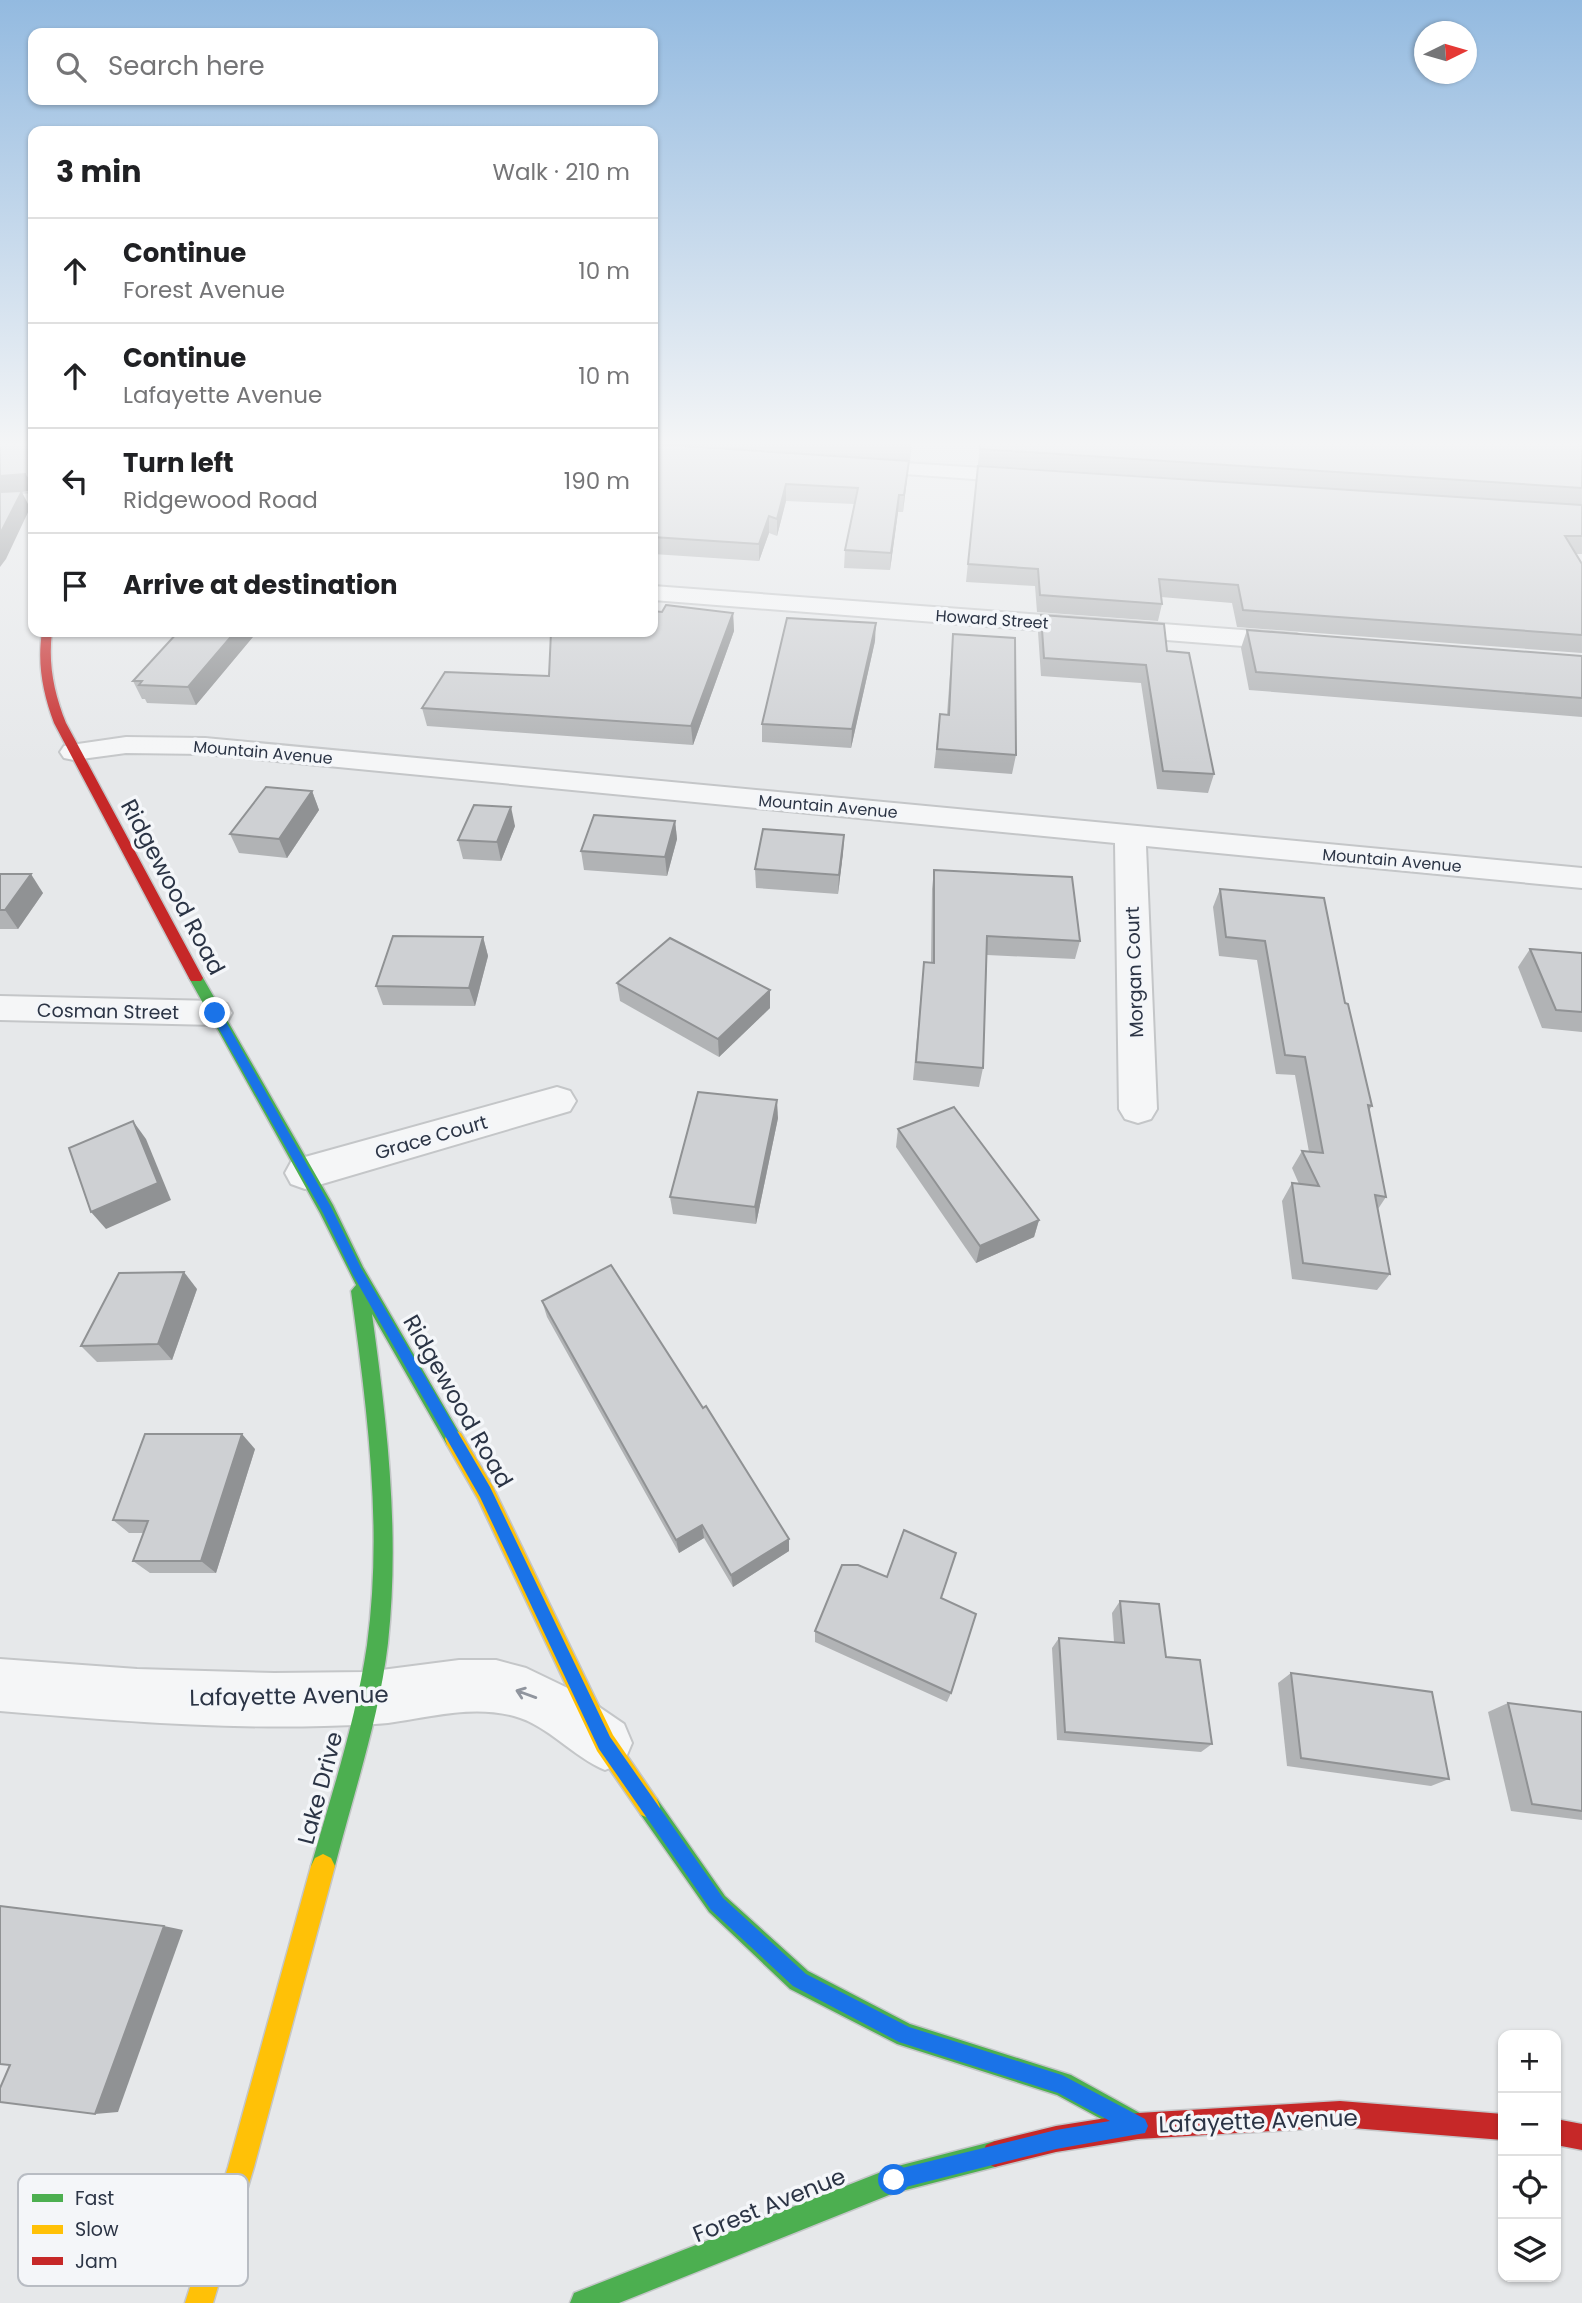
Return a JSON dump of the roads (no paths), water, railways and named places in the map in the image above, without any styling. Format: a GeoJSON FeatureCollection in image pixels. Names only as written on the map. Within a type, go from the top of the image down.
{"type":"FeatureCollection","features":[{"type":"Feature","properties":{"kind":"main road","name":"Ridgewood Road"},"geometry":{"type":"LineString","coordinates":[[47,637],[44,672],[52,708],[74,752],[215,1013],[327,1210],[357,1272],[485,1492],[605,1743],[717,1904],[799,1980],[906,2035],[1062,2084],[1138,2126]]}},
{"type":"Feature","properties":{"kind":"main road","name":"Lake Drive"},"geometry":{"type":"LineString","coordinates":[[239,2174],[368,1698],[377,1649],[382,1590],[383,1470],[357,1272]]}},
{"type":"Feature","properties":{"kind":"main road","name":"Lafayette Avenue"},"geometry":{"type":"LineString","coordinates":[[1056,2139],[1138,2126],[1340,2114],[1498,2127]]}},
{"type":"Feature","properties":{"kind":"main road"},"geometry":{"type":"LineString","coordinates":[[1561,2133],[1582,2137]]}},
{"type":"Feature","properties":{"kind":"main road","name":"Forest Avenue"},"geometry":{"type":"LineString","coordinates":[[584,2303],[894,2180],[1056,2139]]}},
{"type":"Feature","properties":{"kind":"main road","name":"Lake Drive"},"geometry":{"type":"LineString","coordinates":[[199,2303],[204,2286]]}},
{"type":"Feature","properties":{"kind":"street","name":"Howard Street"},"geometry":{"type":"LineString","coordinates":[[658,593],[1318,644]]}},
{"type":"Feature","properties":{"kind":"street","name":"Mountain Avenue"},"geometry":{"type":"LineString","coordinates":[[74,752],[126,745],[205,746],[1582,878]]}},
{"type":"Feature","properties":{"kind":"street","name":"Morgan Court"},"geometry":{"type":"LineString","coordinates":[[1130,834],[1138,1109]]}},
{"type":"Feature","properties":{"kind":"street","name":"Cosman Street"},"geometry":{"type":"LineString","coordinates":[[0,1008],[215,1013]]}},
{"type":"Feature","properties":{"kind":"street","name":"Grace Court"},"geometry":{"type":"LineString","coordinates":[[305,1173],[557,1101]]}},
{"type":"Feature","properties":{"kind":"street","name":"Lafayette Avenue"},"geometry":{"type":"LineString","coordinates":[[0,1685],[155,1697],[368,1698],[465,1685],[512,1689],[544,1701],[605,1743]]}}]}
